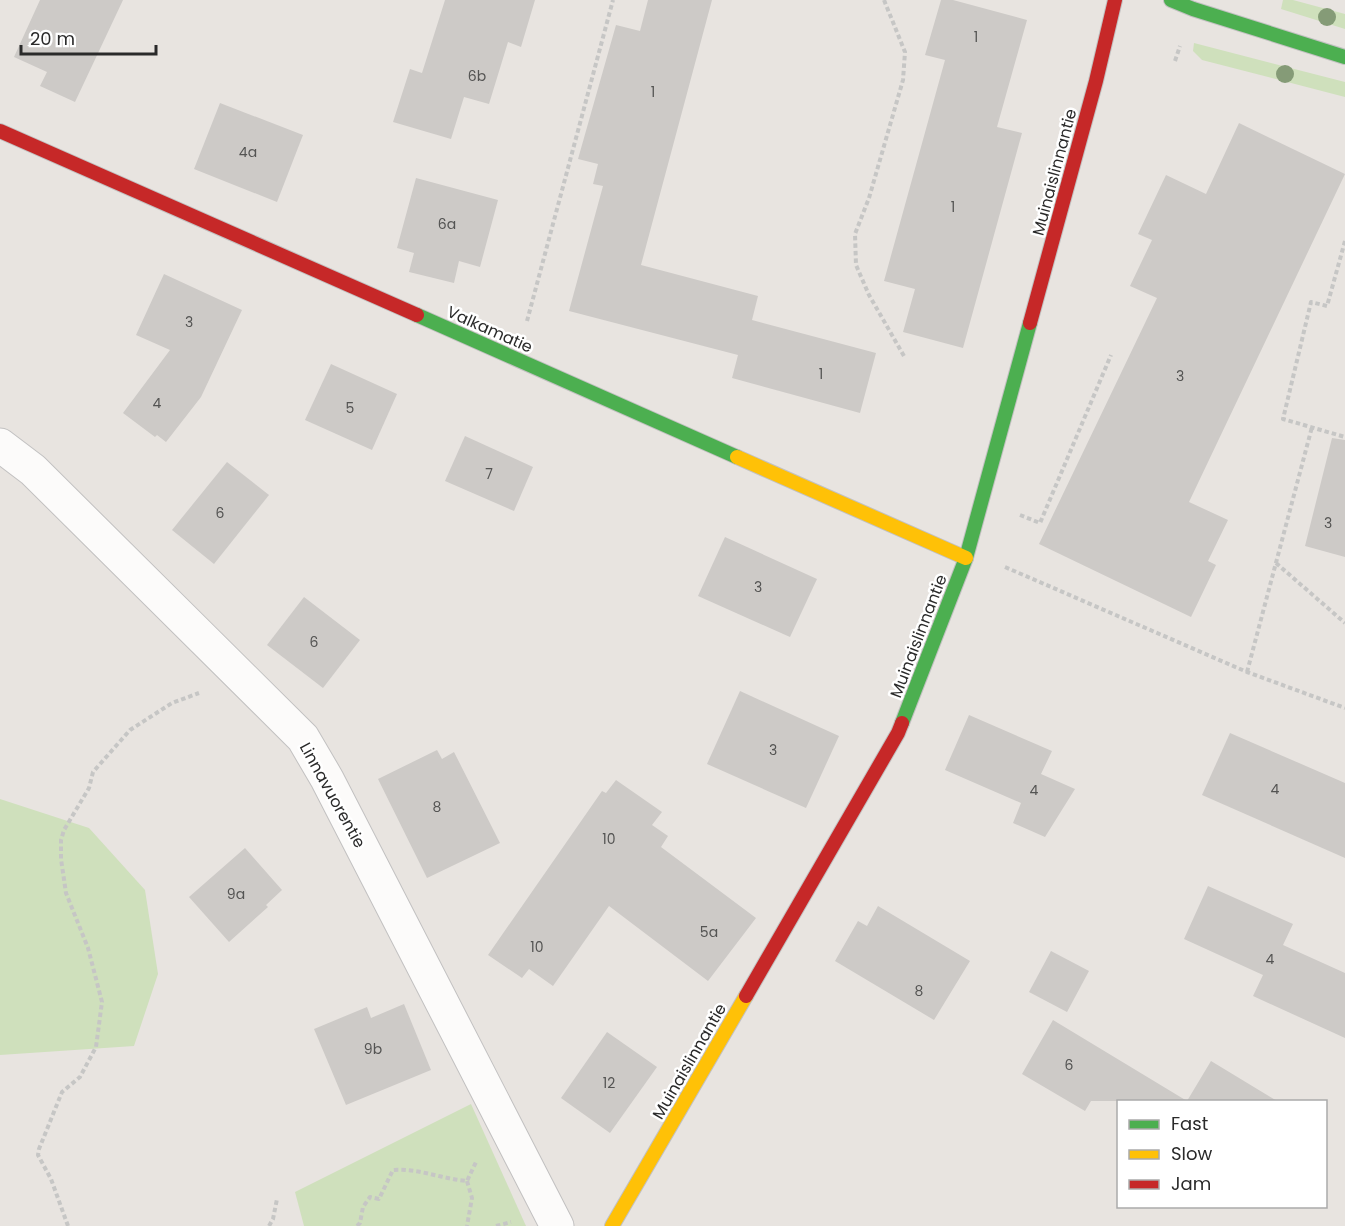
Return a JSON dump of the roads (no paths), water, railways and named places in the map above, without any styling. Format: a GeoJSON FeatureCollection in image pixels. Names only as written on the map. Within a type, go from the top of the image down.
{"type":"FeatureCollection","features":[{"type":"Feature","properties":{"kind":"street","name":"Muinaislinnantie"},"geometry":{"type":"LineString","coordinates":[[612,1226],[898,733],[966,558],[1093,92],[1115,0]]}},
{"type":"Feature","properties":{"kind":"street"},"geometry":{"type":"LineString","coordinates":[[1171,0],[1345,57]]}},
{"type":"Feature","properties":{"kind":"street","name":"Valkamatie"},"geometry":{"type":"LineString","coordinates":[[0,131],[966,558]]}},
{"type":"Feature","properties":{"kind":"street","name":"Linnavuorentie"},"geometry":{"type":"LineString","coordinates":[[0,445],[33,470],[303,738],[558,1226]]}}]}
